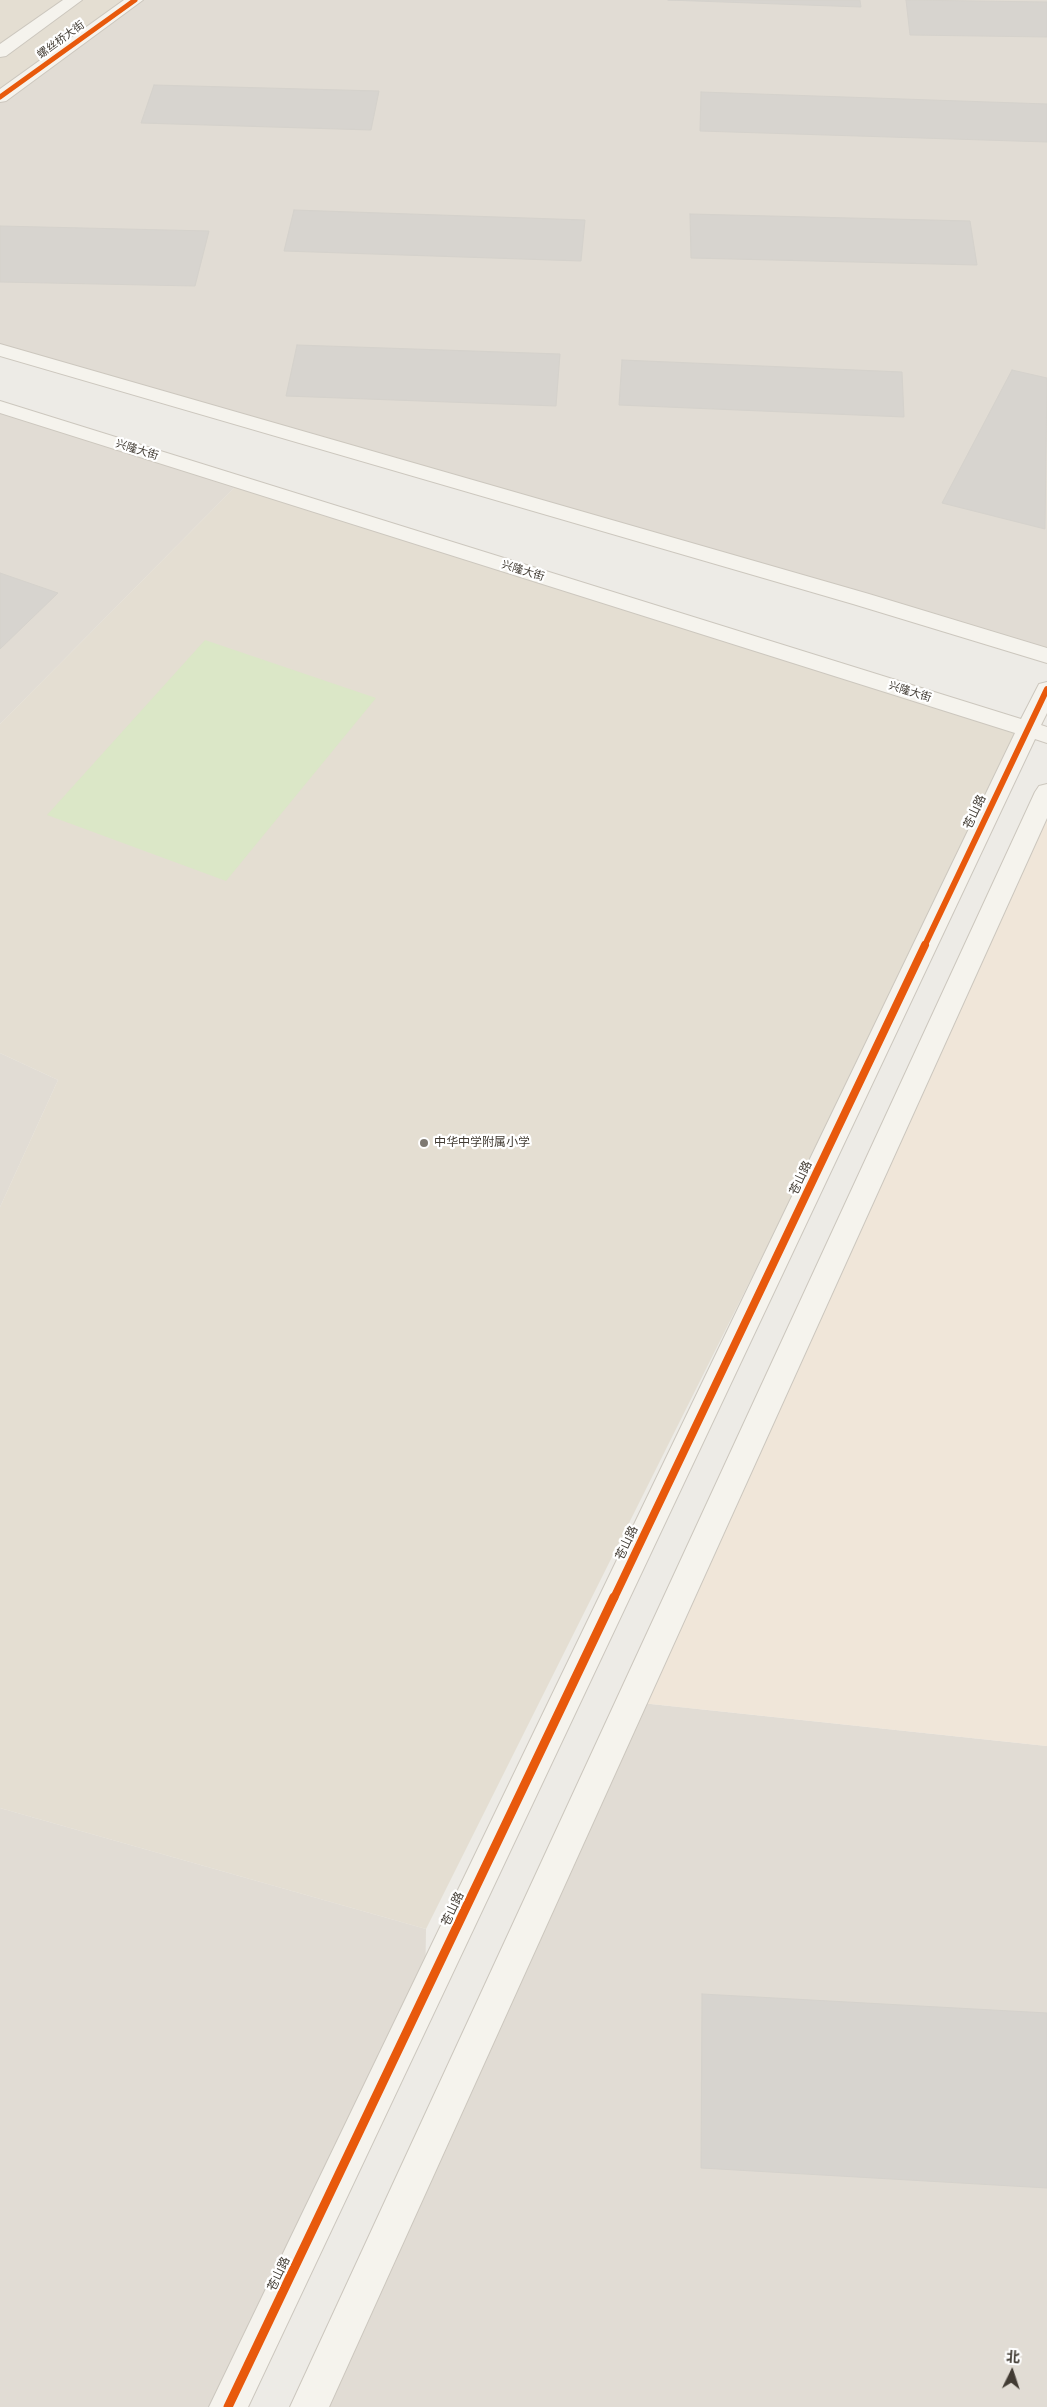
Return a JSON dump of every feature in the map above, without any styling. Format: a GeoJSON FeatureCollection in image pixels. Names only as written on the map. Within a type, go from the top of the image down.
{"type":"FeatureCollection","features":[{"type":"Feature","properties":{"kind":"street","name":"螺丝桥大街"},"geometry":{"type":"LineString","coordinates":[[0,52],[74,0]]}},
{"type":"Feature","properties":{"kind":"street","name":"螺丝桥大街"},"geometry":{"type":"LineString","coordinates":[[0,97],[135,0]]}},
{"type":"Feature","properties":{"kind":"street"},"geometry":{"type":"LineString","coordinates":[[0,350],[860,599],[1047,656]]}},
{"type":"Feature","properties":{"kind":"street","name":"兴隆大街"},"geometry":{"type":"LineString","coordinates":[[0,407],[1037,731]]}},
{"type":"Feature","properties":{"kind":"street","name":"苍山路"},"geometry":{"type":"LineString","coordinates":[[228,2407],[1037,731],[1047,689]]}},
{"type":"Feature","properties":{"kind":"street"},"geometry":{"type":"LineString","coordinates":[[309,2407],[1047,792]]}},
{"type":"Feature","properties":{"kind":"shaded area"},"geometry":{"type":"Polygon","coordinates":[[[0,0],[135,0],[0,97],[0,0]]]}},
{"type":"Feature","properties":{"kind":"shaded area"},"geometry":{"type":"Polygon","coordinates":[[[134,0],[1047,0],[1047,655],[0,350],[0,96],[134,0]]]}},
{"type":"Feature","properties":{"kind":"shaded area"},"geometry":{"type":"Polygon","coordinates":[[[0,407],[240,482],[0,724],[0,407]]]}},
{"type":"Feature","properties":{"kind":"shaded area","name":"中华中学附属小学"},"geometry":{"type":"Polygon","coordinates":[[[240,482],[1026,729],[426,1929],[0,1808],[0,1207],[58,1080],[0,1053],[0,724],[240,482]]]}},
{"type":"Feature","properties":{"kind":"shaded area"},"geometry":{"type":"Polygon","coordinates":[[[1047,792],[1047,1746],[632,1702],[1047,792]]]}},
{"type":"Feature","properties":{"kind":"shaded area"},"geometry":{"type":"Polygon","coordinates":[[[0,1053],[58,1080],[0,1207],[0,1053]]]}},
{"type":"Feature","properties":{"kind":"shaded area"},"geometry":{"type":"Polygon","coordinates":[[[632,1702],[1047,1746],[1047,2407],[309,2407],[632,1702]]]}},
{"type":"Feature","properties":{"kind":"shaded area"},"geometry":{"type":"Polygon","coordinates":[[[0,1808],[426,1929],[425,1994],[228,2407],[0,2407],[0,1808]]]}},
{"type":"Feature","properties":{"kind":"green space"},"geometry":{"type":"Polygon","coordinates":[[[205,640],[376,698],[226,881],[47,815],[205,640]]]}},
{"type":"Feature","properties":{"kind":"building"},"geometry":{"type":"Polygon","coordinates":[[[668,0],[860,0],[861,7],[668,0]]]}},
{"type":"Feature","properties":{"kind":"building"},"geometry":{"type":"Polygon","coordinates":[[[906,0],[1047,2],[1047,37],[910,35],[906,0]]]}},
{"type":"Feature","properties":{"kind":"building"},"geometry":{"type":"Polygon","coordinates":[[[154,85],[379,91],[371,130],[141,123],[154,85]]]}},
{"type":"Feature","properties":{"kind":"building"},"geometry":{"type":"Polygon","coordinates":[[[701,92],[1047,104],[1047,142],[700,131],[701,92]]]}},
{"type":"Feature","properties":{"kind":"building"},"geometry":{"type":"Polygon","coordinates":[[[294,210],[585,220],[581,261],[284,251],[294,210]]]}},
{"type":"Feature","properties":{"kind":"building"},"geometry":{"type":"Polygon","coordinates":[[[690,214],[970,221],[977,265],[691,258],[690,214]]]}},
{"type":"Feature","properties":{"kind":"building"},"geometry":{"type":"Polygon","coordinates":[[[0,226],[209,231],[195,286],[0,282],[0,226]]]}},
{"type":"Feature","properties":{"kind":"building"},"geometry":{"type":"Polygon","coordinates":[[[297,345],[560,354],[556,406],[286,396],[297,345]]]}},
{"type":"Feature","properties":{"kind":"building"},"geometry":{"type":"Polygon","coordinates":[[[622,360],[902,372],[904,417],[619,405],[622,360]]]}},
{"type":"Feature","properties":{"kind":"building"},"geometry":{"type":"Polygon","coordinates":[[[1012,370],[1047,378],[1045,529],[942,503],[1012,370]]]}},
{"type":"Feature","properties":{"kind":"building"},"geometry":{"type":"Polygon","coordinates":[[[0,573],[58,593],[0,649],[0,573]]]}},
{"type":"Feature","properties":{"kind":"building"},"geometry":{"type":"Polygon","coordinates":[[[702,1994],[1047,2013],[1047,2188],[701,2168],[702,1994]]]}},
{"type":"Feature","properties":{"kind":"cycle path"},"geometry":{"type":"LineString","coordinates":[[0,97],[135,0]]}},
{"type":"Feature","properties":{"kind":"cycle path"},"geometry":{"type":"LineString","coordinates":[[228,2407],[1047,689]]}},
{"type":"Feature","properties":{"kind":"place","name":"中华中学附属小学"},"geometry":{"type":"Point","coordinates":[424,1143]}}]}
